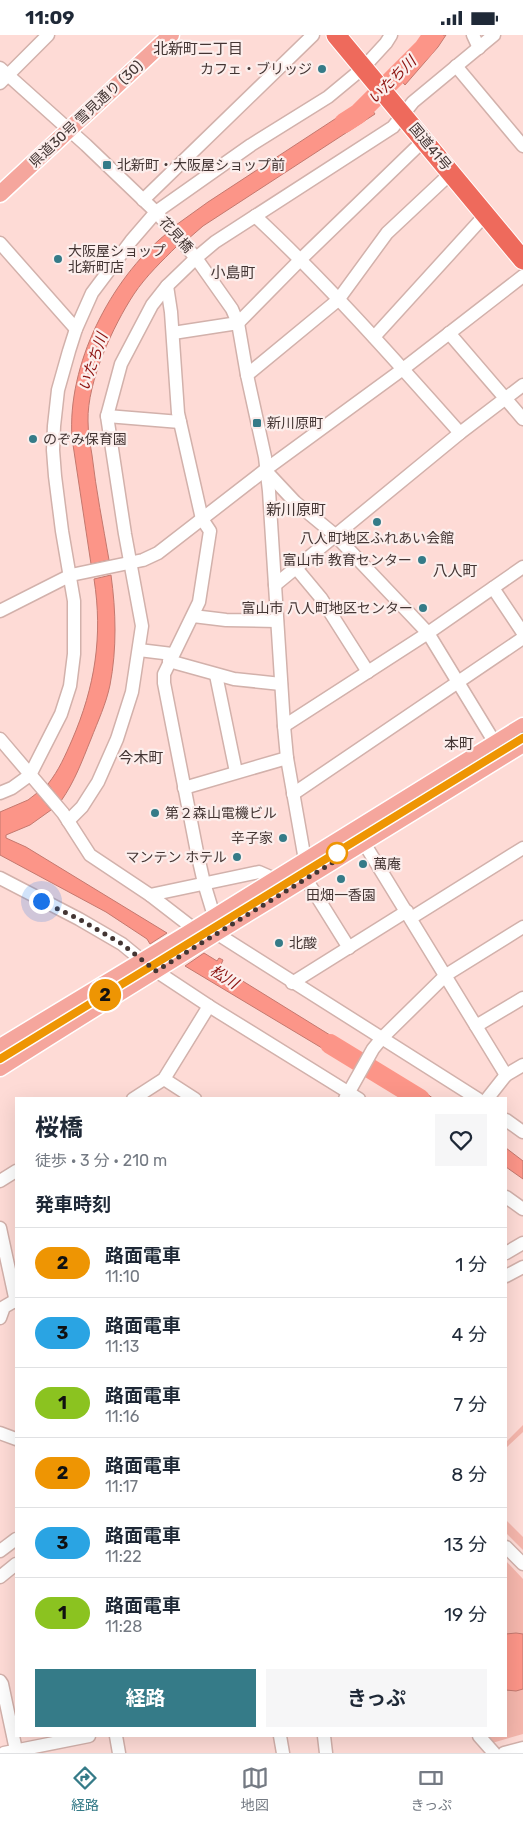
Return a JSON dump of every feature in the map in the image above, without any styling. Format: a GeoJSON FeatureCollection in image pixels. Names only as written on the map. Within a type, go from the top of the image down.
{"type":"FeatureCollection","features":[{"type":"Feature","properties":{"kind":"highway","name":"国道41号"},"geometry":{"type":"LineString","coordinates":[[336,35],[523,259]]}},
{"type":"Feature","properties":{"kind":"main road","name":"県道30号 雪見通り (30)"},"geometry":{"type":"LineString","coordinates":[[0,194],[171,35]]}},
{"type":"Feature","properties":{"kind":"main road"},"geometry":{"type":"LineString","coordinates":[[0,1068],[172,960],[190,937],[214,917],[523,726]]}},
{"type":"Feature","properties":{"kind":"main road"},"geometry":{"type":"LineString","coordinates":[[0,1047],[158,951],[190,937],[216,933],[523,744]]}},
{"type":"Feature","properties":{"kind":"street"},"geometry":{"type":"LineString","coordinates":[[3,75],[48,35]]}},
{"type":"Feature","properties":{"kind":"street"},"geometry":{"type":"LineString","coordinates":[[143,200],[313,35]]}},
{"type":"Feature","properties":{"kind":"street"},"geometry":{"type":"LineString","coordinates":[[0,793],[12,788],[30,775],[62,714],[70,686],[74,654],[77,574],[62,531],[53,450],[58,390],[76,329],[92,293],[130,241],[156,212],[251,145],[328,97],[366,70],[391,35]]}},
{"type":"Feature","properties":{"kind":"street"},"geometry":{"type":"LineString","coordinates":[[473,35],[479,47]]}},
{"type":"Feature","properties":{"kind":"street"},"geometry":{"type":"LineString","coordinates":[[65,817],[82,807],[98,782],[107,764],[132,692],[142,626],[127,563],[107,416],[122,364],[152,305],[167,286],[215,242],[393,127],[413,103],[494,35]]}},
{"type":"Feature","properties":{"kind":"street"},"geometry":{"type":"LineString","coordinates":[[456,65],[523,146]]}},
{"type":"Feature","properties":{"kind":"street","name":"花見橋"},"geometry":{"type":"LineString","coordinates":[[3,75],[69,130],[156,212],[196,258],[232,309],[238,323],[265,457],[265,470],[269,491],[287,758],[305,860]]}},
{"type":"Feature","properties":{"kind":"street"},"geometry":{"type":"LineString","coordinates":[[173,333],[238,323],[424,140]]}},
{"type":"Feature","properties":{"kind":"street"},"geometry":{"type":"LineString","coordinates":[[247,375],[338,300],[387,233],[451,173]]}},
{"type":"Feature","properties":{"kind":"street"},"geometry":{"type":"LineString","coordinates":[[374,337],[486,214]]}},
{"type":"Feature","properties":{"kind":"street"},"geometry":{"type":"LineString","coordinates":[[255,216],[301,259],[460,433]]}},
{"type":"Feature","properties":{"kind":"street"},"geometry":{"type":"LineString","coordinates":[[0,243],[76,329]]}},
{"type":"Feature","properties":{"kind":"street"},"geometry":{"type":"LineString","coordinates":[[0,611],[77,574],[142,560],[158,553],[265,470],[403,369],[523,276]]}},
{"type":"Feature","properties":{"kind":"street"},"geometry":{"type":"LineString","coordinates":[[167,286],[180,421],[202,519],[210,531],[199,602],[164,673],[164,683],[204,883],[214,917]]}},
{"type":"Feature","properties":{"kind":"street"},"geometry":{"type":"LineString","coordinates":[[449,333],[523,419]]}},
{"type":"Feature","properties":{"kind":"street"},"geometry":{"type":"LineString","coordinates":[[275,585],[460,433],[523,385]]}},
{"type":"Feature","properties":{"kind":"street"},"geometry":{"type":"LineString","coordinates":[[107,416],[180,421]]}},
{"type":"Feature","properties":{"kind":"street"},"geometry":{"type":"LineString","coordinates":[[265,470],[296,502],[335,535],[428,633],[495,743]]}},
{"type":"Feature","properties":{"kind":"street"},"geometry":{"type":"LineString","coordinates":[[284,726],[428,633],[523,567]]}},
{"type":"Feature","properties":{"kind":"street"},"geometry":{"type":"LineString","coordinates":[[296,568],[321,598],[368,672]]}},
{"type":"Feature","properties":{"kind":"street"},"geometry":{"type":"LineString","coordinates":[[493,588],[523,633]]}},
{"type":"Feature","properties":{"kind":"street"},"geometry":{"type":"LineString","coordinates":[[193,615],[226,620],[277,621]]}},
{"type":"Feature","properties":{"kind":"street"},"geometry":{"type":"LineString","coordinates":[[293,794],[523,638]]}},
{"type":"Feature","properties":{"kind":"street"},"geometry":{"type":"LineString","coordinates":[[139,650],[171,658],[216,675],[281,684]]}},
{"type":"Feature","properties":{"kind":"street"},"geometry":{"type":"LineString","coordinates":[[216,675],[236,772]]}},
{"type":"Feature","properties":{"kind":"street"},"geometry":{"type":"LineString","coordinates":[[0,739],[65,817],[90,855],[150,895],[190,937]]}},
{"type":"Feature","properties":{"kind":"street"},"geometry":{"type":"LineString","coordinates":[[184,788],[287,758]]}},
{"type":"Feature","properties":{"kind":"street"},"geometry":{"type":"LineString","coordinates":[[364,843],[506,1075]]}},
{"type":"Feature","properties":{"kind":"street"},"geometry":{"type":"LineString","coordinates":[[292,983],[349,947],[409,915],[523,848]]}},
{"type":"Feature","properties":{"kind":"street"},"geometry":{"type":"LineString","coordinates":[[150,895],[259,871],[275,879]]}},
{"type":"Feature","properties":{"kind":"street"},"geometry":{"type":"LineString","coordinates":[[0,879],[88,924],[122,944],[156,971],[209,1006],[352,1093],[373,1049],[446,975],[523,927]]}},
{"type":"Feature","properties":{"kind":"street"},"geometry":{"type":"LineString","coordinates":[[306,879],[349,947]]}},
{"type":"Feature","properties":{"kind":"street"},"geometry":{"type":"LineString","coordinates":[[216,933],[292,983],[475,1097]]}},
{"type":"Feature","properties":{"kind":"street"},"geometry":{"type":"LineString","coordinates":[[476,1026],[523,997]]}},
{"type":"Feature","properties":{"kind":"street"},"geometry":{"type":"LineString","coordinates":[[136,1097],[164,1079],[209,1006]]}},
{"type":"Feature","properties":{"kind":"street"},"geometry":{"type":"LineString","coordinates":[[489,1097],[506,1075],[523,1065]]}},
{"type":"Feature","properties":{"kind":"street"},"geometry":{"type":"LineString","coordinates":[[164,1079],[192,1097]]}},
{"type":"Feature","properties":{"kind":"street"},"geometry":{"type":"LineString","coordinates":[[507,1121],[523,1132]]}},
{"type":"Feature","properties":{"kind":"street"},"geometry":{"type":"LineString","coordinates":[[0,1181],[15,1172]]}},
{"type":"Feature","properties":{"kind":"street"},"geometry":{"type":"LineString","coordinates":[[507,1198],[523,1209]]}},
{"type":"Feature","properties":{"kind":"street"},"geometry":{"type":"LineString","coordinates":[[0,1228],[15,1296]]}},
{"type":"Feature","properties":{"kind":"street"},"geometry":{"type":"LineString","coordinates":[[507,1252],[523,1243]]}},
{"type":"Feature","properties":{"kind":"street"},"geometry":{"type":"LineString","coordinates":[[507,1275],[523,1267]]}},
{"type":"Feature","properties":{"kind":"street"},"geometry":{"type":"LineString","coordinates":[[0,1318],[4,1307],[15,1302]]}},
{"type":"Feature","properties":{"kind":"street"},"geometry":{"type":"LineString","coordinates":[[0,1433],[15,1439]]}},
{"type":"Feature","properties":{"kind":"street"},"geometry":{"type":"LineString","coordinates":[[0,1551],[15,1540]]}},
{"type":"Feature","properties":{"kind":"street"},"geometry":{"type":"LineString","coordinates":[[507,1548],[523,1564]]}},
{"type":"Feature","properties":{"kind":"street"},"geometry":{"type":"LineString","coordinates":[[0,1577],[15,1565]]}},
{"type":"Feature","properties":{"kind":"street"},"geometry":{"type":"LineString","coordinates":[[0,1681],[2,1684],[10,1752],[84,1737]]}},
{"type":"Feature","properties":{"kind":"street"},"geometry":{"type":"LineString","coordinates":[[116,1737],[119,1753]]}},
{"type":"Feature","properties":{"kind":"street"},"geometry":{"type":"LineString","coordinates":[[280,1737],[283,1753]]}},
{"type":"Feature","properties":{"kind":"street"},"geometry":{"type":"LineString","coordinates":[[324,1737],[326,1753]]}},
{"type":"Feature","properties":{"kind":"street"},"geometry":{"type":"LineString","coordinates":[[480,1737],[494,1753]]}},
{"type":"Feature","properties":{"kind":"street"},"geometry":{"type":"LineString","coordinates":[[504,1753],[523,1748]]}},
{"type":"Feature","properties":{"kind":"shaded area"},"geometry":{"type":"Polygon","coordinates":[[[523,1425],[523,1432],[507,1447],[507,1441],[523,1425]]]}},
{"type":"Feature","properties":{"kind":"shaded area"},"geometry":{"type":"Polygon","coordinates":[[[507,1521],[523,1537],[523,1550],[507,1534],[507,1521]]]}},
{"type":"Feature","properties":{"kind":"shaded area"},"geometry":{"type":"Polygon","coordinates":[[[507,1562],[523,1579],[523,1734],[492,1743],[486,1737],[507,1737],[507,1562]]]}},
{"type":"Feature","properties":{"kind":"water","name":"いたち川"},"geometry":{"type":"Polygon","coordinates":[[[424,35],[446,35],[405,85],[400,79],[402,77],[399,73],[396,75],[391,69],[424,35]]]}},
{"type":"Feature","properties":{"kind":"water","name":"いたち川"},"geometry":{"type":"Polygon","coordinates":[[[364,100],[367,108],[370,107],[375,114],[203,226],[188,239],[176,225],[208,202],[364,100]]]}},
{"type":"Feature","properties":{"kind":"water","name":"いたち川"},"geometry":{"type":"Polygon","coordinates":[[[166,234],[177,246],[154,269],[126,307],[110,338],[92,389],[89,406],[89,433],[109,560],[91,564],[72,438],[72,410],[77,382],[96,326],[110,300],[127,275],[166,234]]]}},
{"type":"Feature","properties":{"kind":"water"},"geometry":{"type":"Polygon","coordinates":[[[111,575],[115,630],[114,658],[110,685],[102,712],[81,763],[61,801],[48,784],[59,768],[72,740],[91,681],[95,661],[98,621],[94,579],[111,575]]]}},
{"type":"Feature","properties":{"kind":"water"},"geometry":{"type":"Polygon","coordinates":[[[37,793],[51,810],[30,825],[6,835],[6,838],[26,847],[167,933],[150,944],[147,939],[106,912],[0,855],[0,812],[28,800],[37,793]]]}},
{"type":"Feature","properties":{"kind":"water","name":"松川"},"geometry":{"type":"Polygon","coordinates":[[[204,953],[217,961],[219,958],[223,960],[220,967],[359,1053],[354,1058],[352,1066],[185,966],[204,953]]]}},
{"type":"Feature","properties":{"kind":"water"},"geometry":{"type":"Polygon","coordinates":[[[379,1065],[431,1097],[402,1097],[372,1078],[378,1071],[379,1065]]]}},
{"type":"Feature","properties":{"kind":"water"},"geometry":{"type":"Polygon","coordinates":[[[507,1149],[523,1161],[523,1179],[507,1168],[507,1149]]]}},
{"type":"Feature","properties":{"kind":"water"},"geometry":{"type":"Polygon","coordinates":[[[507,1634],[523,1634],[523,1689],[516,1691],[507,1690],[507,1634]]]}},
{"type":"Feature","properties":{"kind":"waterway","name":"いたち川"},"geometry":{"type":"LineString","coordinates":[[344,123],[358,114],[424,48],[433,35]]}},
{"type":"Feature","properties":{"kind":"waterway","name":"松川"},"geometry":{"type":"LineString","coordinates":[[330,1044],[417,1097]]}},
{"type":"Feature","properties":{"kind":"tram line"},"geometry":{"type":"LineString","coordinates":[[0,1054],[523,732]]}},
{"type":"Feature","properties":{"kind":"tram line","name":"2"},"geometry":{"type":"LineString","coordinates":[[0,1059],[523,738]]}},
{"type":"Feature","properties":{"kind":"place","name":"カフェ・ブリッジ"},"geometry":{"type":"Point","coordinates":[322,69]}},
{"type":"Feature","properties":{"kind":"place","name":"北新町・大阪屋ショップ前"},"geometry":{"type":"Point","coordinates":[107,165]}},
{"type":"Feature","properties":{"kind":"place","name":"大阪屋ショップ 北新町店"},"geometry":{"type":"Point","coordinates":[58,259]}},
{"type":"Feature","properties":{"kind":"place","name":"新川原町"},"geometry":{"type":"Point","coordinates":[257,423]}},
{"type":"Feature","properties":{"kind":"place","name":"のぞみ保育園"},"geometry":{"type":"Point","coordinates":[33,439]}},
{"type":"Feature","properties":{"kind":"place","name":"八人町地区ふれあい会館"},"geometry":{"type":"Point","coordinates":[377,522]}},
{"type":"Feature","properties":{"kind":"place","name":"富山市 教育センター"},"geometry":{"type":"Point","coordinates":[422,560]}},
{"type":"Feature","properties":{"kind":"place","name":"富山市 八人町地区センター"},"geometry":{"type":"Point","coordinates":[423,608]}},
{"type":"Feature","properties":{"kind":"place","name":"第２森山電機ビル"},"geometry":{"type":"Point","coordinates":[155,813]}},
{"type":"Feature","properties":{"kind":"place","name":"辛子家"},"geometry":{"type":"Point","coordinates":[283,838]}},
{"type":"Feature","properties":{"kind":"place","name":"マンテン ホテル"},"geometry":{"type":"Point","coordinates":[237,857]}},
{"type":"Feature","properties":{"kind":"place","name":"萬庵"},"geometry":{"type":"Point","coordinates":[363,864]}},
{"type":"Feature","properties":{"kind":"place","name":"田畑一香園"},"geometry":{"type":"Point","coordinates":[341,879]}},
{"type":"Feature","properties":{"kind":"place","name":"北酸"},"geometry":{"type":"Point","coordinates":[279,943]}},
{"type":"Feature","properties":{"kind":"district","name":"北新町二丁目"},"geometry":{"type":"Point","coordinates":[198,49]}},
{"type":"Feature","properties":{"kind":"district","name":"小島町"},"geometry":{"type":"Point","coordinates":[233,273]}},
{"type":"Feature","properties":{"kind":"district","name":"新川原町"},"geometry":{"type":"Point","coordinates":[296,510]}},
{"type":"Feature","properties":{"kind":"district","name":"八人町"},"geometry":{"type":"Point","coordinates":[455,571]}},
{"type":"Feature","properties":{"kind":"district","name":"本町"},"geometry":{"type":"Point","coordinates":[459,744]}},
{"type":"Feature","properties":{"kind":"district","name":"今木町"},"geometry":{"type":"Point","coordinates":[141,758]}},
{"type":"Feature","properties":{"kind":"route"},"geometry":{"type":"LineString","coordinates":[[41,901],[79,919],[122,944],[156,971],[335,861],[337,853]]}}]}
